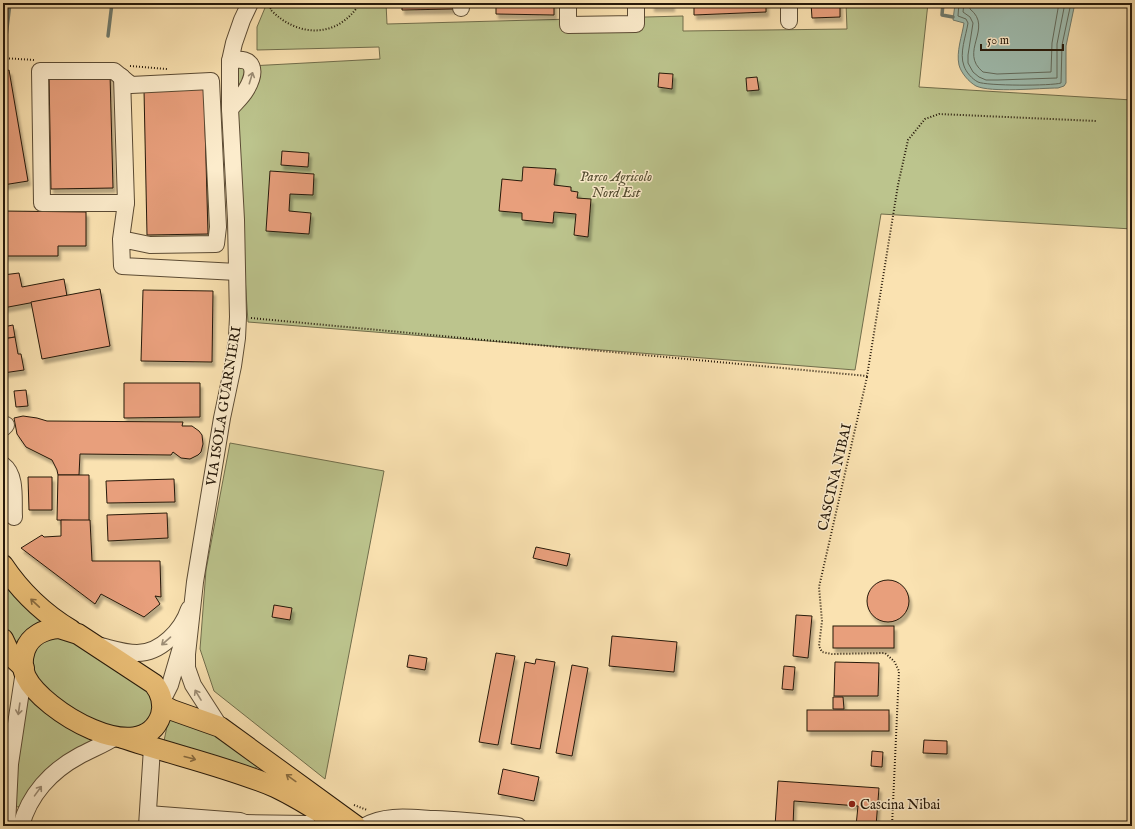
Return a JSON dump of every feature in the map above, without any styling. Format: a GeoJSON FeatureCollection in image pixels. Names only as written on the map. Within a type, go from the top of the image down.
{"type":"FeatureCollection","features":[{"type":"Feature","properties":{"kind":"main road"},"geometry":{"type":"LineString","coordinates":[[3,565],[22,591],[37,606],[57,621],[150,681],[157,688],[162,702],[166,707],[220,727],[356,826]]}},
{"type":"Feature","properties":{"kind":"main road"},"geometry":{"type":"LineString","coordinates":[[85,639],[59,628],[51,629],[39,633],[26,647],[24,657],[26,677],[33,687],[59,711],[86,727],[227,770],[271,786],[302,801],[341,826]]}},
{"type":"Feature","properties":{"kind":"main road"},"geometry":{"type":"LineString","coordinates":[[3,639],[11,656],[24,669]]}},
{"type":"Feature","properties":{"kind":"main road"},"geometry":{"type":"LineString","coordinates":[[118,736],[135,737],[149,731],[156,724],[160,716],[162,702]]}},
{"type":"Feature","properties":{"kind":"street","name":"VIA ISOLA GUARNIERI"},"geometry":{"type":"LineString","coordinates":[[220,727],[198,695],[189,676],[187,654],[195,582],[222,418],[234,361],[238,317],[236,220],[230,109],[230,61],[237,34],[250,3]]}},
{"type":"Feature","properties":{"kind":"street"},"geometry":{"type":"LineString","coordinates":[[568,3],[568,25],[636,24],[636,3]]}},
{"type":"Feature","properties":{"kind":"street"},"geometry":{"type":"LineString","coordinates":[[789,3],[789,21]]}},
{"type":"Feature","properties":{"kind":"street"},"geometry":{"type":"LineString","coordinates":[[230,61],[240,59],[247,60],[251,63],[253,70],[250,82],[245,91],[230,109]]}},
{"type":"Feature","properties":{"kind":"street"},"geometry":{"type":"LineString","coordinates":[[121,239],[150,245],[216,244],[218,227],[211,81],[131,84],[114,71],[40,71],[42,203],[126,203]]}},
{"type":"Feature","properties":{"kind":"street"},"geometry":{"type":"LineString","coordinates":[[122,77],[126,203],[121,239],[122,266],[237,272]]}},
{"type":"Feature","properties":{"kind":"street"},"geometry":{"type":"LineString","coordinates":[[3,465],[13,478],[14,517]]}},
{"type":"Feature","properties":{"kind":"street","name":"VIA ISOLA GUARNIERI"},"geometry":{"type":"LineString","coordinates":[[85,639],[133,653],[144,653],[154,650],[170,638],[184,618],[189,608],[195,582]]}},
{"type":"Feature","properties":{"kind":"street","name":"VIA ISOLA GUARNIERI"},"geometry":{"type":"LineString","coordinates":[[162,702],[170,685],[191,616]]}},
{"type":"Feature","properties":{"kind":"street"},"geometry":{"type":"LineString","coordinates":[[7,826],[10,764],[24,669]]}},
{"type":"Feature","properties":{"kind":"street"},"geometry":{"type":"LineString","coordinates":[[21,826],[34,797],[51,775],[74,759],[118,736]]}},
{"type":"Feature","properties":{"kind":"street"},"geometry":{"type":"LineString","coordinates":[[152,748],[147,820],[240,821],[246,824],[307,824]]}},
{"type":"Feature","properties":{"kind":"street"},"geometry":{"type":"LineString","coordinates":[[365,826],[381,820],[402,818],[471,821],[518,826]]}},
{"type":"Feature","properties":{"kind":"path"},"geometry":{"type":"LineString","coordinates":[[274,3],[270,9],[278,17],[289,24],[302,29],[315,31],[326,30],[336,26],[354,12],[360,3]]}},
{"type":"Feature","properties":{"kind":"path"},"geometry":{"type":"LineString","coordinates":[[238,317],[867,376],[899,177],[908,140],[925,119],[938,114],[1096,121]]}},
{"type":"Feature","properties":{"kind":"path","name":"CASCINA NIBAI"},"geometry":{"type":"LineString","coordinates":[[867,376],[819,587],[822,621],[819,646],[822,652],[832,654],[884,653],[894,661],[899,671],[892,826]]}},
{"type":"Feature","properties":{"kind":"path"},"geometry":{"type":"LineString","coordinates":[[3,684],[5,702]]}},
{"type":"Feature","properties":{"kind":"path"},"geometry":{"type":"LineString","coordinates":[[354,804],[366,809],[381,820]]}},
{"type":"Feature","properties":{"kind":"green space","name":"Parco Agricolo Nord Est"},"geometry":{"type":"Polygon","coordinates":[[[267,3],[386,3],[387,24],[683,16],[683,31],[847,29],[846,3],[928,3],[919,87],[1132,100],[1132,229],[881,214],[855,370],[248,322],[231,67],[380,59],[379,47],[257,50],[257,27],[267,3]]]}},
{"type":"Feature","properties":{"kind":"green space"},"geometry":{"type":"Polygon","coordinates":[[[230,443],[384,471],[325,779],[214,691],[200,649],[206,570],[230,443]]]}},
{"type":"Feature","properties":{"kind":"green space"},"geometry":{"type":"Polygon","coordinates":[[[3,570],[42,620],[18,642],[9,638],[3,626],[3,570]]]}},
{"type":"Feature","properties":{"kind":"green space"},"geometry":{"type":"Polygon","coordinates":[[[60,634],[145,684],[156,702],[146,726],[116,730],[57,703],[29,668],[38,642],[60,634]]]}},
{"type":"Feature","properties":{"kind":"green space"},"geometry":{"type":"Polygon","coordinates":[[[26,688],[106,739],[82,746],[60,759],[46,772],[21,806],[17,807],[13,802],[26,688]]]}},
{"type":"Feature","properties":{"kind":"green space"},"geometry":{"type":"Polygon","coordinates":[[[172,702],[257,766],[255,769],[164,741],[172,702]]]}},
{"type":"Feature","properties":{"kind":"water"},"geometry":{"type":"Polygon","coordinates":[[[970,3],[1075,3],[1066,46],[1066,83],[1064,86],[1058,88],[1016,90],[983,88],[976,86],[971,82],[962,71],[958,60],[964,23],[953,20],[955,4],[967,5],[970,3]]]}},
{"type":"Feature","properties":{"kind":"building"},"geometry":{"type":"Polygon","coordinates":[[[402,3],[453,3],[453,9],[402,10],[402,3]]]}},
{"type":"Feature","properties":{"kind":"building"},"geometry":{"type":"Polygon","coordinates":[[[496,3],[554,3],[554,15],[496,14],[496,3]]]}},
{"type":"Feature","properties":{"kind":"building"},"geometry":{"type":"Polygon","coordinates":[[[652,3],[672,3],[672,7],[652,7],[652,3]]]}},
{"type":"Feature","properties":{"kind":"building"},"geometry":{"type":"Polygon","coordinates":[[[694,3],[766,3],[766,12],[694,15],[694,3]]]}},
{"type":"Feature","properties":{"kind":"building"},"geometry":{"type":"Polygon","coordinates":[[[811,3],[840,3],[840,17],[812,18],[811,3]]]}},
{"type":"Feature","properties":{"kind":"building"},"geometry":{"type":"Polygon","coordinates":[[[9,70],[28,181],[3,185],[3,72],[9,70]]]}},
{"type":"Feature","properties":{"kind":"building"},"geometry":{"type":"Polygon","coordinates":[[[659,73],[673,74],[672,89],[658,87],[659,73]]]}},
{"type":"Feature","properties":{"kind":"building"},"geometry":{"type":"Polygon","coordinates":[[[110,74],[113,188],[51,189],[49,75],[110,74]]]}},
{"type":"Feature","properties":{"kind":"building"},"geometry":{"type":"Polygon","coordinates":[[[757,77],[759,90],[747,91],[746,78],[757,77]]]}},
{"type":"Feature","properties":{"kind":"building"},"geometry":{"type":"Polygon","coordinates":[[[204,88],[208,234],[147,235],[144,90],[204,88]]]}},
{"type":"Feature","properties":{"kind":"building"},"geometry":{"type":"Polygon","coordinates":[[[282,151],[309,153],[308,167],[281,165],[282,151]]]}},
{"type":"Feature","properties":{"kind":"building"},"geometry":{"type":"Polygon","coordinates":[[[523,167],[556,169],[554,185],[571,187],[571,191],[578,192],[577,198],[591,199],[588,237],[574,235],[576,214],[554,212],[553,223],[522,220],[522,213],[499,211],[502,179],[522,181],[523,167]]]}},
{"type":"Feature","properties":{"kind":"building"},"geometry":{"type":"Polygon","coordinates":[[[270,171],[314,174],[313,195],[290,194],[289,211],[311,213],[309,234],[266,231],[270,171]]]}},
{"type":"Feature","properties":{"kind":"building"},"geometry":{"type":"Polygon","coordinates":[[[3,211],[86,212],[86,246],[58,246],[58,256],[3,256],[3,211]]]}},
{"type":"Feature","properties":{"kind":"building"},"geometry":{"type":"Polygon","coordinates":[[[19,273],[22,287],[64,279],[67,296],[3,308],[3,275],[19,273]]]}},
{"type":"Feature","properties":{"kind":"building"},"geometry":{"type":"Polygon","coordinates":[[[100,289],[110,346],[42,359],[31,302],[100,289]]]}},
{"type":"Feature","properties":{"kind":"building"},"geometry":{"type":"Polygon","coordinates":[[[143,290],[213,291],[212,362],[141,361],[143,290]]]}},
{"type":"Feature","properties":{"kind":"building"},"geometry":{"type":"Polygon","coordinates":[[[13,325],[15,337],[3,339],[3,327],[13,325]]]}},
{"type":"Feature","properties":{"kind":"building"},"geometry":{"type":"Polygon","coordinates":[[[15,337],[18,354],[21,354],[24,370],[3,373],[3,339],[15,337]]]}},
{"type":"Feature","properties":{"kind":"building"},"geometry":{"type":"Polygon","coordinates":[[[124,383],[200,383],[200,417],[124,418],[124,383]]]}},
{"type":"Feature","properties":{"kind":"building"},"geometry":{"type":"Polygon","coordinates":[[[26,390],[28,406],[16,407],[14,391],[26,390]]]}},
{"type":"Feature","properties":{"kind":"building"},"geometry":{"type":"Polygon","coordinates":[[[23,416],[47,421],[183,422],[182,426],[192,426],[199,431],[202,435],[203,444],[201,452],[190,459],[181,458],[173,452],[171,455],[80,454],[79,475],[58,475],[52,460],[26,447],[17,434],[14,418],[23,416]]]}},
{"type":"Feature","properties":{"kind":"building"},"geometry":{"type":"Polygon","coordinates":[[[58,475],[89,475],[89,521],[57,520],[58,475]]]}},
{"type":"Feature","properties":{"kind":"building"},"geometry":{"type":"Polygon","coordinates":[[[28,477],[52,477],[52,510],[29,510],[28,477]]]}},
{"type":"Feature","properties":{"kind":"building"},"geometry":{"type":"Polygon","coordinates":[[[174,479],[175,502],[107,503],[106,481],[174,479]]]}},
{"type":"Feature","properties":{"kind":"building"},"geometry":{"type":"Polygon","coordinates":[[[167,513],[168,538],[108,541],[107,515],[167,513]]]}},
{"type":"Feature","properties":{"kind":"building"},"geometry":{"type":"Polygon","coordinates":[[[61,520],[90,520],[92,561],[160,561],[161,597],[155,596],[160,604],[144,617],[101,594],[95,604],[21,548],[42,535],[44,537],[61,536],[61,520]]]}},
{"type":"Feature","properties":{"kind":"building"},"geometry":{"type":"Polygon","coordinates":[[[536,547],[570,554],[567,566],[533,558],[536,547]]]}},
{"type":"Feature","properties":{"kind":"building"},"geometry":{"type":"Polygon","coordinates":[[[888,580],[903,586],[909,601],[903,616],[888,622],[873,616],[867,601],[873,586],[888,580]]]}},
{"type":"Feature","properties":{"kind":"building"},"geometry":{"type":"Polygon","coordinates":[[[274,605],[292,608],[290,620],[272,617],[274,605]]]}},
{"type":"Feature","properties":{"kind":"building"},"geometry":{"type":"Polygon","coordinates":[[[796,615],[812,616],[808,658],[793,656],[796,615]]]}},
{"type":"Feature","properties":{"kind":"building"},"geometry":{"type":"Polygon","coordinates":[[[833,626],[894,626],[894,648],[833,648],[833,626]]]}},
{"type":"Feature","properties":{"kind":"building"},"geometry":{"type":"Polygon","coordinates":[[[612,636],[677,642],[674,672],[609,666],[612,636]]]}},
{"type":"Feature","properties":{"kind":"building"},"geometry":{"type":"Polygon","coordinates":[[[496,653],[515,656],[498,745],[479,742],[496,653]]]}},
{"type":"Feature","properties":{"kind":"building"},"geometry":{"type":"Polygon","coordinates":[[[409,655],[427,658],[425,670],[407,667],[409,655]]]}},
{"type":"Feature","properties":{"kind":"building"},"geometry":{"type":"Polygon","coordinates":[[[536,659],[555,662],[540,749],[511,744],[525,662],[535,664],[536,659]]]}},
{"type":"Feature","properties":{"kind":"building"},"geometry":{"type":"Polygon","coordinates":[[[835,662],[879,663],[878,696],[834,696],[835,662]]]}},
{"type":"Feature","properties":{"kind":"building"},"geometry":{"type":"Polygon","coordinates":[[[572,665],[588,668],[572,756],[556,753],[572,665]]]}},
{"type":"Feature","properties":{"kind":"building"},"geometry":{"type":"Polygon","coordinates":[[[784,666],[795,667],[793,690],[782,689],[784,666]]]}},
{"type":"Feature","properties":{"kind":"building"},"geometry":{"type":"Polygon","coordinates":[[[833,697],[843,697],[844,709],[833,709],[833,697]]]}},
{"type":"Feature","properties":{"kind":"building"},"geometry":{"type":"Polygon","coordinates":[[[807,710],[889,710],[889,731],[807,731],[807,710]]]}},
{"type":"Feature","properties":{"kind":"building"},"geometry":{"type":"Polygon","coordinates":[[[924,740],[947,741],[947,754],[923,753],[924,740]]]}},
{"type":"Feature","properties":{"kind":"building"},"geometry":{"type":"Polygon","coordinates":[[[872,751],[883,752],[882,767],[871,766],[872,751]]]}},
{"type":"Feature","properties":{"kind":"building"},"geometry":{"type":"Polygon","coordinates":[[[503,769],[539,777],[534,801],[498,794],[503,769]]]}},
{"type":"Feature","properties":{"kind":"building","name":"Cascina Nibai"},"geometry":{"type":"Polygon","coordinates":[[[778,781],[879,788],[876,826],[856,826],[858,806],[794,801],[793,826],[775,826],[778,781]]]}},
{"type":"Feature","properties":{"kind":"waterway"},"geometry":{"type":"LineString","coordinates":[[4,53],[10,3]]}},
{"type":"Feature","properties":{"kind":"waterway"},"geometry":{"type":"LineString","coordinates":[[108,36],[112,3]]}},
{"type":"Feature","properties":{"kind":"waterway"},"geometry":{"type":"LineString","coordinates":[[943,3],[942,15],[953,17]]}},
{"type":"Feature","properties":{"kind":"place","name":"Cascina Nibai"},"geometry":{"type":"Point","coordinates":[852,804]}}]}
